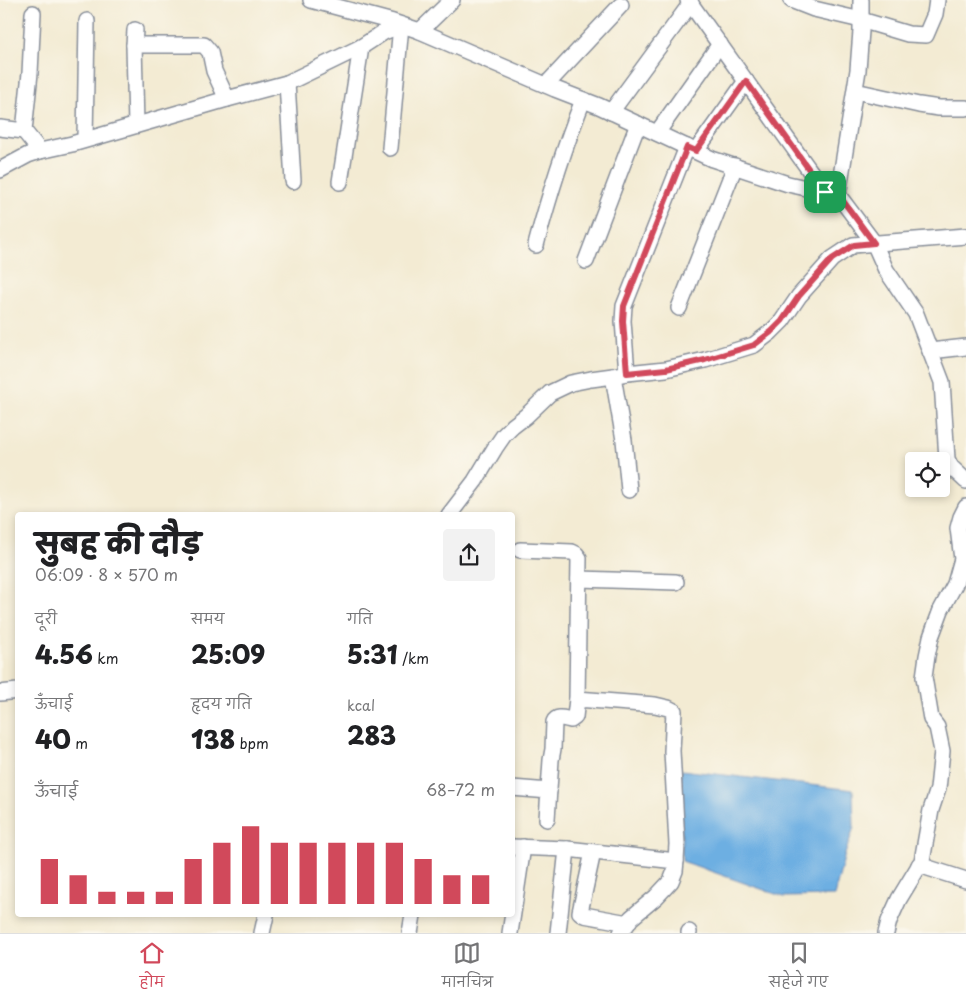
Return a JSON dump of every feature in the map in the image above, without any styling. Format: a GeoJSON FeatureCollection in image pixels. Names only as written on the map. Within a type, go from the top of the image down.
{"type":"FeatureCollection","features":[{"type":"Feature","properties":{"kind":"street"},"geometry":{"type":"LineString","coordinates":[[311,0],[420,31],[611,112],[712,159],[788,184],[831,193]]}},
{"type":"Feature","properties":{"kind":"street"},"geometry":{"type":"LineString","coordinates":[[420,31],[452,0]]}},
{"type":"Feature","properties":{"kind":"street"},"geometry":{"type":"LineString","coordinates":[[791,0],[908,34],[926,35],[936,14],[937,0]]}},
{"type":"Feature","properties":{"kind":"street"},"geometry":{"type":"LineString","coordinates":[[831,193],[855,91],[858,70],[861,0]]}},
{"type":"Feature","properties":{"kind":"street"},"geometry":{"type":"LineString","coordinates":[[611,112],[690,1],[746,81],[831,193],[874,243],[886,270],[916,314],[942,382],[947,458],[951,467],[966,481]]}},
{"type":"Feature","properties":{"kind":"street"},"geometry":{"type":"LineString","coordinates":[[546,85],[621,5]]}},
{"type":"Feature","properties":{"kind":"street"},"geometry":{"type":"LineString","coordinates":[[24,131],[30,73],[33,13]]}},
{"type":"Feature","properties":{"kind":"street"},"geometry":{"type":"LineString","coordinates":[[85,139],[87,21]]}},
{"type":"Feature","properties":{"kind":"street"},"geometry":{"type":"LineString","coordinates":[[0,170],[40,150],[72,144],[287,83],[401,25]]}},
{"type":"Feature","properties":{"kind":"street"},"geometry":{"type":"LineString","coordinates":[[390,148],[401,25]]}},
{"type":"Feature","properties":{"kind":"street"},"geometry":{"type":"LineString","coordinates":[[135,30],[136,125]]}},
{"type":"Feature","properties":{"kind":"street"},"geometry":{"type":"LineString","coordinates":[[657,133],[720,44]]}},
{"type":"Feature","properties":{"kind":"street"},"geometry":{"type":"LineString","coordinates":[[134,45],[204,45],[210,52],[214,71],[227,99]]}},
{"type":"Feature","properties":{"kind":"street"},"geometry":{"type":"LineString","coordinates":[[340,182],[360,47]]}},
{"type":"Feature","properties":{"kind":"street"},"geometry":{"type":"LineString","coordinates":[[629,490],[620,374],[624,306],[692,149],[746,81]]}},
{"type":"Feature","properties":{"kind":"street"},"geometry":{"type":"LineString","coordinates":[[287,83],[294,180]]}},
{"type":"Feature","properties":{"kind":"street"},"geometry":{"type":"LineString","coordinates":[[855,91],[919,105],[939,108],[966,108]]}},
{"type":"Feature","properties":{"kind":"street"},"geometry":{"type":"LineString","coordinates":[[536,245],[554,180],[569,134],[583,100]]}},
{"type":"Feature","properties":{"kind":"street"},"geometry":{"type":"LineString","coordinates":[[586,261],[638,124]]}},
{"type":"Feature","properties":{"kind":"street"},"geometry":{"type":"LineString","coordinates":[[0,128],[24,131],[40,150]]}},
{"type":"Feature","properties":{"kind":"street"},"geometry":{"type":"LineString","coordinates":[[679,308],[735,166]]}},
{"type":"Feature","properties":{"kind":"street"},"geometry":{"type":"LineString","coordinates":[[451,512],[475,481],[504,435],[550,393],[571,384],[590,379],[666,369],[705,360],[754,345],[782,321],[799,296],[832,259],[854,245],[966,236]]}},
{"type":"Feature","properties":{"kind":"street"},"geometry":{"type":"LineString","coordinates":[[930,351],[966,347]]}},
{"type":"Feature","properties":{"kind":"street"},"geometry":{"type":"LineString","coordinates":[[886,933],[898,899],[922,861],[931,810],[938,789],[942,751],[937,727],[931,719],[924,677],[931,637],[964,560],[958,528],[966,507]]}},
{"type":"Feature","properties":{"kind":"street"},"geometry":{"type":"LineString","coordinates":[[520,550],[572,552],[579,558],[577,699],[575,717],[571,720],[557,718],[554,722],[547,819]]}},
{"type":"Feature","properties":{"kind":"street"},"geometry":{"type":"LineString","coordinates":[[579,579],[676,582]]}},
{"type":"Feature","properties":{"kind":"street"},"geometry":{"type":"LineString","coordinates":[[0,693],[15,691]]}},
{"type":"Feature","properties":{"kind":"street"},"geometry":{"type":"LineString","coordinates":[[561,907],[569,912],[580,912],[624,928],[631,918],[656,897],[671,881],[676,861],[676,814],[672,751],[674,711],[654,705],[577,699]]}},
{"type":"Feature","properties":{"kind":"street"},"geometry":{"type":"LineString","coordinates":[[515,788],[549,791]]}},
{"type":"Feature","properties":{"kind":"street"},"geometry":{"type":"LineString","coordinates":[[515,879],[518,847],[567,849],[676,861]]}},
{"type":"Feature","properties":{"kind":"street"},"geometry":{"type":"LineString","coordinates":[[558,933],[567,849]]}},
{"type":"Feature","properties":{"kind":"street"},"geometry":{"type":"LineString","coordinates":[[580,912],[593,852]]}},
{"type":"Feature","properties":{"kind":"street"},"geometry":{"type":"LineString","coordinates":[[919,866],[966,880]]}},
{"type":"Feature","properties":{"kind":"street"},"geometry":{"type":"LineString","coordinates":[[262,933],[266,917]]}},
{"type":"Feature","properties":{"kind":"street"},"geometry":{"type":"LineString","coordinates":[[410,933],[413,917]]}},
{"type":"Feature","properties":{"kind":"street"},"geometry":{"type":"LineString","coordinates":[[510,933],[511,917]]}},
{"type":"Feature","properties":{"kind":"water"},"geometry":{"type":"Polygon","coordinates":[[[681,770],[853,790],[854,827],[834,896],[784,897],[682,861],[681,770]]]}},
{"type":"Feature","properties":{"kind":"route"},"geometry":{"type":"LineString","coordinates":[[746,81],[825,192],[838,194],[874,243],[854,245],[832,259],[799,296],[782,321],[754,345],[705,360],[666,369],[627,373],[623,321],[624,306],[687,147],[696,151],[746,81]]}}]}
